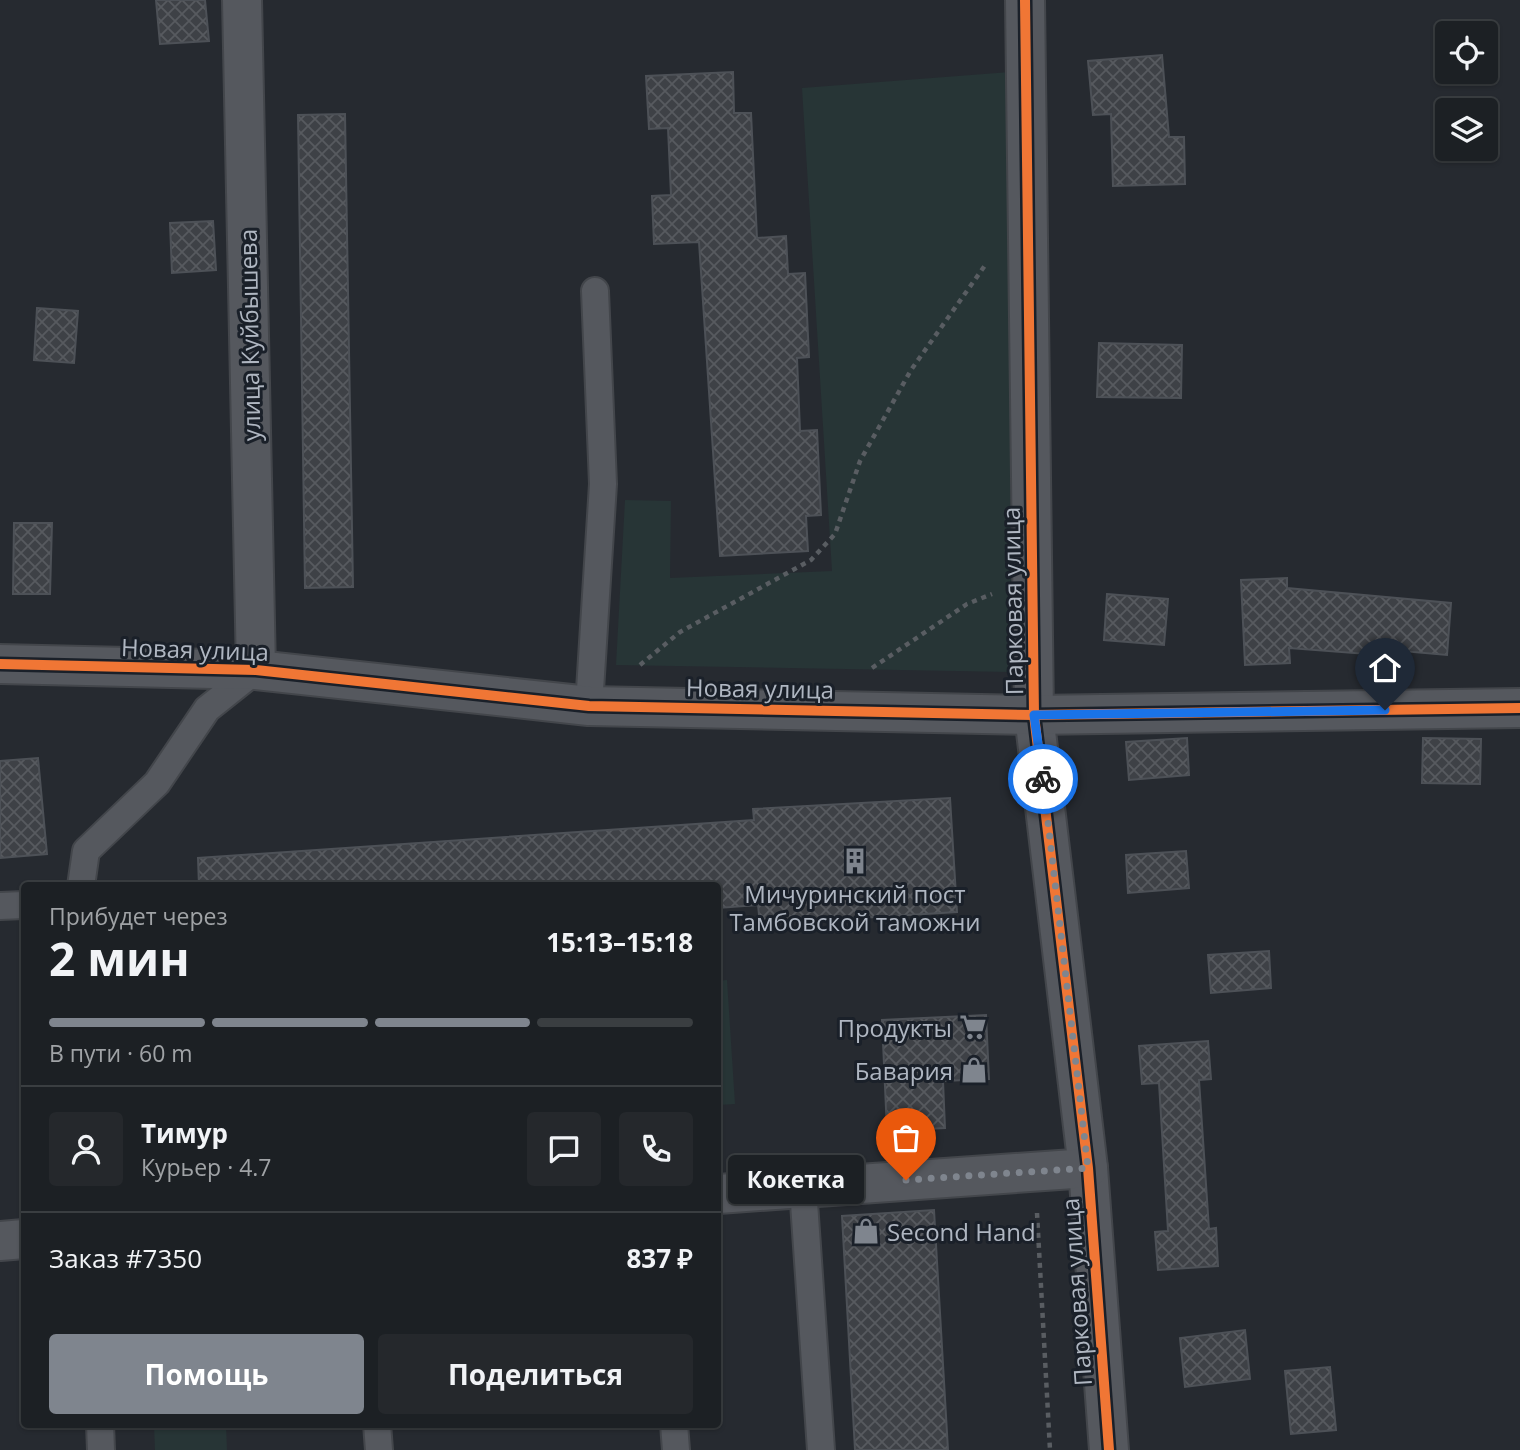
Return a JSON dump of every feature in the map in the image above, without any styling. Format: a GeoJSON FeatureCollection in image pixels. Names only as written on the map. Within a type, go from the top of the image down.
{"type":"FeatureCollection","features":[{"type":"Feature","properties":{"kind":"street","name":"улица Куйбышева"},"geometry":{"type":"LineString","coordinates":[[242,0],[256,670]]}},
{"type":"Feature","properties":{"kind":"street","name":"Парковая улица"},"geometry":{"type":"LineString","coordinates":[[1025,0],[1034,715],[1088,1168],[1109,1450]]}},
{"type":"Feature","properties":{"kind":"street","name":"Новая улица"},"geometry":{"type":"LineString","coordinates":[[0,664],[256,670],[589,706],[1034,715],[1520,708]]}},
{"type":"Feature","properties":{"kind":"street"},"geometry":{"type":"LineString","coordinates":[[721,1194],[1088,1168]]}},
{"type":"Feature","properties":{"kind":"street"},"geometry":{"type":"LineString","coordinates":[[0,1241],[21,1239]]}},
{"type":"Feature","properties":{"kind":"lane"},"geometry":{"type":"LineString","coordinates":[[589,706],[603,484],[595,291]]}},
{"type":"Feature","properties":{"kind":"lane"},"geometry":{"type":"LineString","coordinates":[[82,882],[86,851],[157,783],[207,709],[256,670]]}},
{"type":"Feature","properties":{"kind":"lane"},"geometry":{"type":"LineString","coordinates":[[0,906],[21,905]]}},
{"type":"Feature","properties":{"kind":"lane"},"geometry":{"type":"LineString","coordinates":[[803,1188],[821,1450]]}},
{"type":"Feature","properties":{"kind":"lane"},"geometry":{"type":"LineString","coordinates":[[100,1428],[101,1450]]}},
{"type":"Feature","properties":{"kind":"lane"},"geometry":{"type":"LineString","coordinates":[[377,1428],[379,1450]]}},
{"type":"Feature","properties":{"kind":"lane"},"geometry":{"type":"LineString","coordinates":[[674,1428],[676,1450]]}},
{"type":"Feature","properties":{"kind":"path"},"geometry":{"type":"LineString","coordinates":[[589,706],[680,632],[811,560],[835,534],[860,461],[911,370],[989,259]]}},
{"type":"Feature","properties":{"kind":"path"},"geometry":{"type":"LineString","coordinates":[[868,670],[967,604],[1032,578]]}},
{"type":"Feature","properties":{"kind":"path"},"geometry":{"type":"LineString","coordinates":[[1034,1171],[1050,1450]]}},
{"type":"Feature","properties":{"kind":"shaded area"},"geometry":{"type":"Polygon","coordinates":[[[1010,72],[1011,672],[616,665],[625,500],[671,501],[670,578],[832,571],[802,88],[1010,72]]]}},
{"type":"Feature","properties":{"kind":"shaded area"},"geometry":{"type":"Polygon","coordinates":[[[727,980],[735,1104],[721,1105],[721,981],[727,980]]]}},
{"type":"Feature","properties":{"kind":"shaded area"},"geometry":{"type":"Polygon","coordinates":[[[154,1428],[226,1428],[227,1450],[155,1450],[154,1428]]]}},
{"type":"Feature","properties":{"kind":"building"},"geometry":{"type":"Polygon","coordinates":[[[156,0],[205,0],[209,41],[160,44],[156,0]]]}},
{"type":"Feature","properties":{"kind":"building"},"geometry":{"type":"Polygon","coordinates":[[[1162,55],[1169,137],[1184,137],[1185,184],[1113,186],[1111,114],[1093,115],[1088,61],[1162,55]]]}},
{"type":"Feature","properties":{"kind":"building"},"geometry":{"type":"Polygon","coordinates":[[[733,72],[734,113],[751,113],[757,238],[786,236],[788,274],[805,273],[809,357],[797,358],[800,431],[817,430],[821,515],[806,516],[808,551],[720,556],[699,242],[654,244],[652,196],[671,195],[668,128],[649,129],[646,76],[733,72]]]}},
{"type":"Feature","properties":{"kind":"building"},"geometry":{"type":"Polygon","coordinates":[[[345,114],[353,587],[305,588],[298,115],[345,114]]]}},
{"type":"Feature","properties":{"kind":"building"},"geometry":{"type":"Polygon","coordinates":[[[213,221],[216,270],[172,273],[170,223],[213,221]]]}},
{"type":"Feature","properties":{"kind":"building"},"geometry":{"type":"Polygon","coordinates":[[[37,308],[78,311],[74,363],[34,360],[37,308]]]}},
{"type":"Feature","properties":{"kind":"building"},"geometry":{"type":"Polygon","coordinates":[[[1099,343],[1182,345],[1181,398],[1097,397],[1099,343]]]}},
{"type":"Feature","properties":{"kind":"building"},"geometry":{"type":"Polygon","coordinates":[[[14,523],[52,523],[50,594],[13,594],[14,523]]]}},
{"type":"Feature","properties":{"kind":"building"},"geometry":{"type":"Polygon","coordinates":[[[1287,578],[1287,588],[1451,603],[1447,655],[1368,648],[1367,654],[1289,648],[1290,663],[1245,665],[1241,580],[1287,578]]]}},
{"type":"Feature","properties":{"kind":"building"},"geometry":{"type":"Polygon","coordinates":[[[1107,594],[1168,599],[1164,645],[1104,640],[1107,594]]]}},
{"type":"Feature","properties":{"kind":"building"},"geometry":{"type":"Polygon","coordinates":[[[1187,738],[1189,775],[1129,780],[1126,742],[1187,738]]]}},
{"type":"Feature","properties":{"kind":"building"},"geometry":{"type":"Polygon","coordinates":[[[1423,738],[1481,739],[1480,784],[1422,783],[1423,738]]]}},
{"type":"Feature","properties":{"kind":"building"},"geometry":{"type":"Polygon","coordinates":[[[38,758],[47,854],[0,858],[0,761],[38,758]]]}},
{"type":"Feature","properties":{"kind":"building"},"geometry":{"type":"Polygon","coordinates":[[[950,798],[957,912],[760,924],[758,905],[721,908],[721,882],[199,882],[198,858],[754,820],[753,809],[950,798]]]}},
{"type":"Feature","properties":{"kind":"building"},"geometry":{"type":"Polygon","coordinates":[[[1186,851],[1189,888],[1128,893],[1126,855],[1186,851]]]}},
{"type":"Feature","properties":{"kind":"building"},"geometry":{"type":"Polygon","coordinates":[[[1269,951],[1271,988],[1211,993],[1208,955],[1269,951]]]}},
{"type":"Feature","properties":{"kind":"building"},"geometry":{"type":"Polygon","coordinates":[[[986,1015],[989,1079],[943,1081],[945,1128],[887,1131],[882,1020],[986,1015]]]}},
{"type":"Feature","properties":{"kind":"building"},"geometry":{"type":"Polygon","coordinates":[[[1208,1041],[1211,1079],[1199,1080],[1209,1229],[1216,1228],[1218,1266],[1158,1270],[1155,1232],[1168,1231],[1159,1083],[1142,1084],[1139,1046],[1208,1041]]]}},
{"type":"Feature","properties":{"kind":"building"},"geometry":{"type":"Polygon","coordinates":[[[934,1210],[948,1450],[855,1450],[842,1216],[934,1210]]]}},
{"type":"Feature","properties":{"kind":"building"},"geometry":{"type":"Polygon","coordinates":[[[1245,1330],[1250,1379],[1185,1387],[1180,1338],[1245,1330]]]}},
{"type":"Feature","properties":{"kind":"building"},"geometry":{"type":"Polygon","coordinates":[[[1330,1367],[1336,1430],[1291,1434],[1285,1371],[1330,1367]]]}},
{"type":"Feature","properties":{"kind":"cycle path"},"geometry":{"type":"LineString","coordinates":[[1025,0],[1034,715],[1088,1168],[1109,1450]]}},
{"type":"Feature","properties":{"kind":"cycle path"},"geometry":{"type":"LineString","coordinates":[[0,664],[256,670],[589,706],[1034,715],[1520,708]]}},
{"type":"Feature","properties":{"kind":"way so far"},"geometry":{"type":"LineString","coordinates":[[906,1180],[1088,1168],[1043,779]]}},
{"type":"Feature","properties":{"kind":"place","name":"Мичуринский пост Тамбовской таможни"},"geometry":{"type":"Point","coordinates":[855,861]}},
{"type":"Feature","properties":{"kind":"place","name":"Продукты"},"geometry":{"type":"Point","coordinates":[973,1027]}},
{"type":"Feature","properties":{"kind":"place","name":"Бавария"},"geometry":{"type":"Point","coordinates":[974,1070]}},
{"type":"Feature","properties":{"kind":"place","name":"Кокетка"},"geometry":{"type":"Point","coordinates":[906,1180]}},
{"type":"Feature","properties":{"kind":"place","name":"Second Hand"},"geometry":{"type":"Point","coordinates":[866,1231]}},
{"type":"Feature","properties":{"kind":"route"},"geometry":{"type":"LineString","coordinates":[[1043,779],[1034,715],[1385,710]]}}]}
